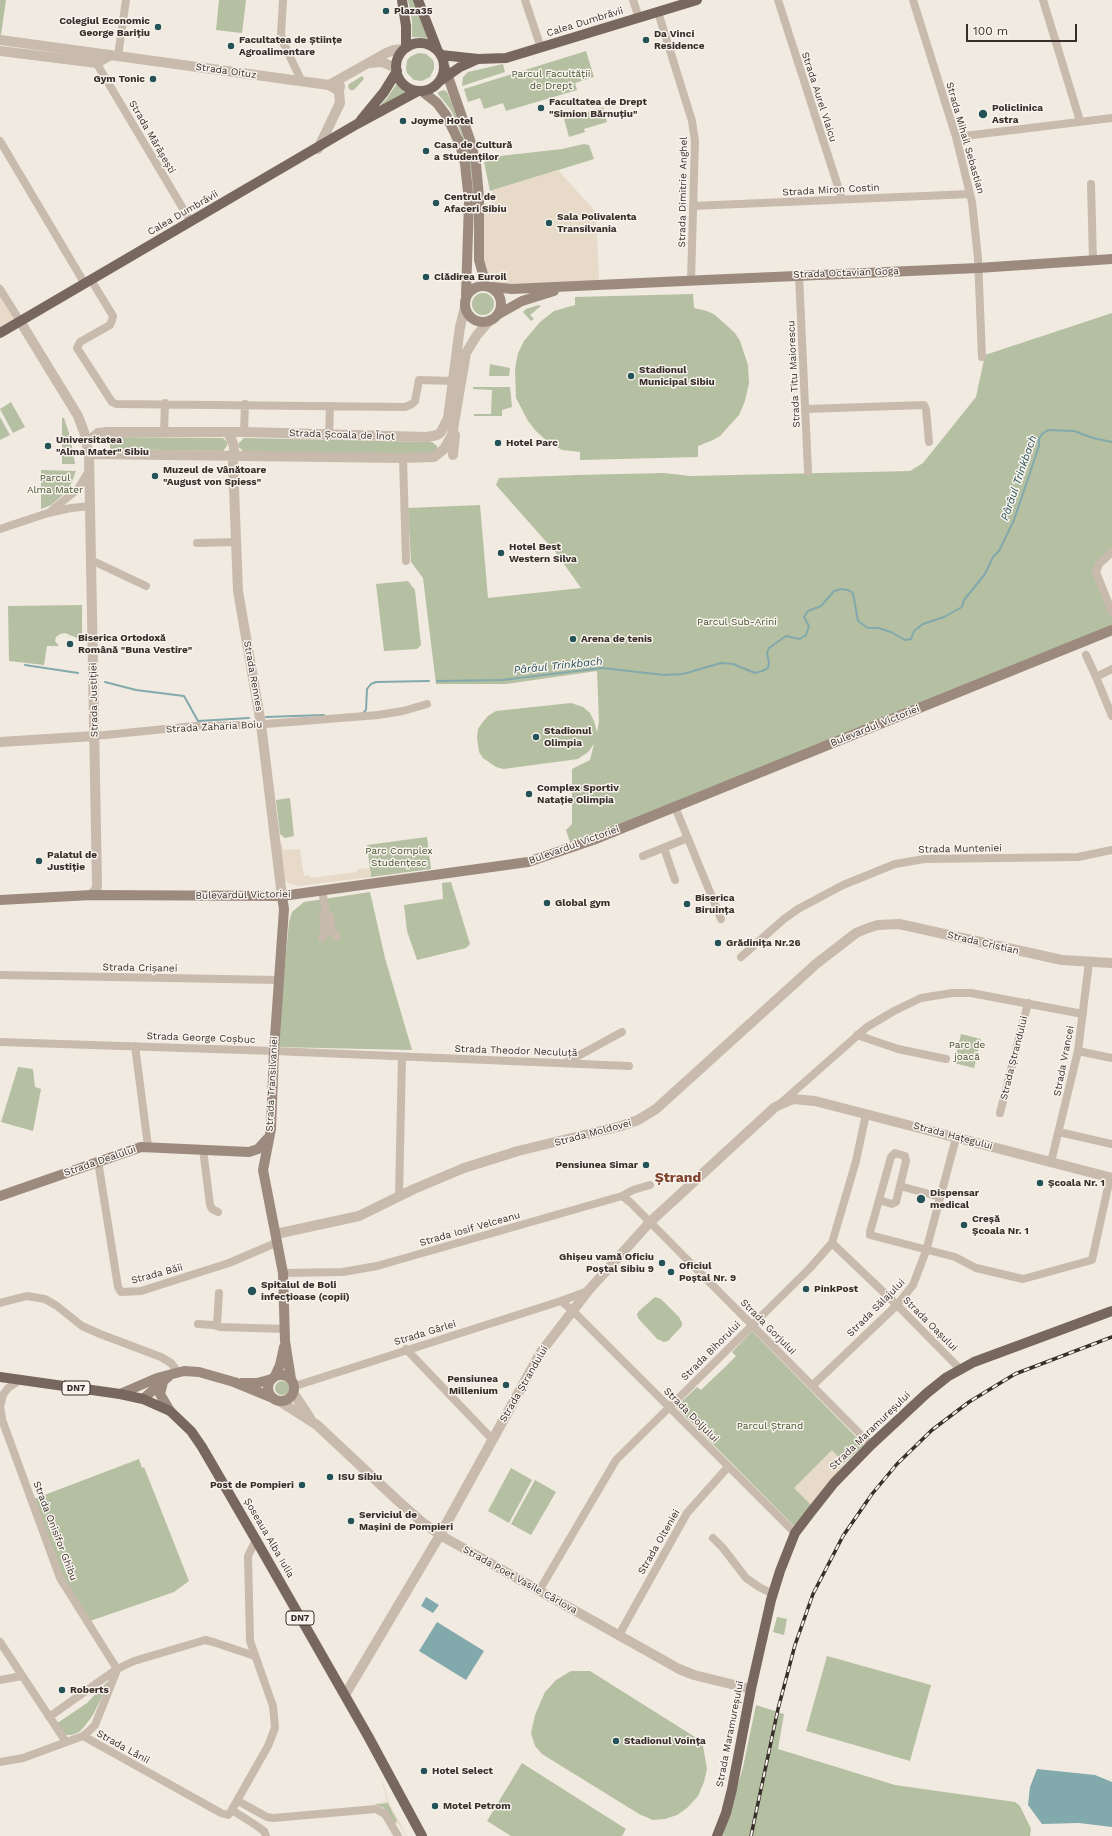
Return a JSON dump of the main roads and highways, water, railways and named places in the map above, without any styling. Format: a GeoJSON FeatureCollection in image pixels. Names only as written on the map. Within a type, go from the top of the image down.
{"type":"FeatureCollection","features":[{"type":"Feature","properties":{"kind":"main road"},"geometry":{"type":"LineString","coordinates":[[402,0],[406,26],[405,49]]}},
{"type":"Feature","properties":{"kind":"main road"},"geometry":{"type":"LineString","coordinates":[[418,0],[439,52],[444,75],[470,140],[476,164],[480,197],[480,260],[489,286],[498,294],[501,302],[494,318],[482,322],[474,320],[468,315],[465,307],[469,201],[464,159],[454,130],[437,102],[420,91],[406,86],[400,80],[396,70],[397,60],[405,49],[414,44],[424,43],[439,52]]}},
{"type":"Feature","properties":{"kind":"main road","name":"Calea Dumbrăvii"},"geometry":{"type":"LineString","coordinates":[[439,52],[478,59],[506,58],[697,0]]}},
{"type":"Feature","properties":{"kind":"main road","name":"Calea Dumbrăvii"},"geometry":{"type":"LineString","coordinates":[[444,75],[478,59]]}},
{"type":"Feature","properties":{"kind":"main road","name":"Calea Dumbrăvii"},"geometry":{"type":"LineString","coordinates":[[357,124],[384,92],[396,70]]}},
{"type":"Feature","properties":{"kind":"main road"},"geometry":{"type":"LineString","coordinates":[[420,91],[434,87],[444,75]]}},
{"type":"Feature","properties":{"kind":"main road","name":"Calea Dumbrăvii"},"geometry":{"type":"LineString","coordinates":[[0,333],[318,149],[357,124],[420,91]]}},
{"type":"Feature","properties":{"kind":"main road","name":"Strada Octavian Goga"},"geometry":{"type":"LineString","coordinates":[[489,286],[512,289],[978,268],[1112,259]]}},
{"type":"Feature","properties":{"kind":"main road","name":"Strada Octavian Goga"},"geometry":{"type":"LineString","coordinates":[[494,318],[522,301],[579,285]]}},
{"type":"Feature","properties":{"kind":"main road"},"geometry":{"type":"LineString","coordinates":[[466,295],[475,287],[489,286]]}},
{"type":"Feature","properties":{"kind":"main road","name":"Bulevardul Victoriei"},"geometry":{"type":"LineString","coordinates":[[0,900],[91,895],[282,896],[528,862],[561,852],[675,807],[1112,630]]}},
{"type":"Feature","properties":{"kind":"main road","name":"Strada Transilvaniei"},"geometry":{"type":"LineString","coordinates":[[282,896],[284,909],[269,1136],[264,1159],[264,1176],[284,1273],[285,1341],[293,1386]]}},
{"type":"Feature","properties":{"kind":"main road"},"geometry":{"type":"LineString","coordinates":[[264,1176],[249,1152],[258,1149],[269,1136]]}},
{"type":"Feature","properties":{"kind":"main road","name":"Strada Dealului"},"geometry":{"type":"LineString","coordinates":[[0,1196],[141,1147],[148,1146],[249,1152]]}},
{"type":"Feature","properties":{"kind":"main road","name":"Strada Maramureșului"},"geometry":{"type":"LineString","coordinates":[[717,1836],[726,1813],[732,1789],[751,1689],[773,1594],[795,1534],[834,1483],[871,1445],[927,1393],[960,1369],[974,1362],[1112,1311]]}},
{"type":"Feature","properties":{"kind":"main road","name":"Strada Transilvaniei"},"geometry":{"type":"LineString","coordinates":[[274,1377],[280,1365],[285,1341]]}},
{"type":"Feature","properties":{"kind":"main road"},"geometry":{"type":"LineString","coordinates":[[120,1394],[158,1378],[199,1372],[234,1382],[277,1400],[288,1400],[293,1386],[284,1375],[274,1377],[257,1384],[234,1382]]}},
{"type":"Feature","properties":{"kind":"main road"},"geometry":{"type":"LineString","coordinates":[[143,1399],[170,1376]]}},
{"type":"Feature","properties":{"kind":"main road"},"geometry":{"type":"LineString","coordinates":[[170,1376],[160,1394],[170,1411]]}},
{"type":"Feature","properties":{"kind":"main road","name":"Șoseaua Alba Iulia"},"geometry":{"type":"LineString","coordinates":[[0,1377],[120,1394],[143,1399],[170,1411],[187,1427],[202,1447],[256,1540],[422,1836]]}},
{"type":"Feature","properties":{"kind":"main road"},"geometry":{"type":"LineString","coordinates":[[274,1377],[270,1382],[268,1391],[277,1400]]}},
{"type":"Feature","properties":{"kind":"water"},"geometry":{"type":"Polygon","coordinates":[[[426,1597],[439,1605],[433,1613],[421,1606],[426,1597]]]}},
{"type":"Feature","properties":{"kind":"water"},"geometry":{"type":"Polygon","coordinates":[[[437,1622],[484,1651],[466,1680],[419,1651],[437,1622]]]}},
{"type":"Feature","properties":{"kind":"water"},"geometry":{"type":"Polygon","coordinates":[[[1037,1769],[1095,1775],[1112,1782],[1112,1827],[1079,1823],[1042,1824],[1028,1805],[1030,1787],[1037,1769]]]}},
{"type":"Feature","properties":{"kind":"waterway","name":"Pârâul Trinkbach"},"geometry":{"type":"LineString","coordinates":[[437,681],[502,680],[602,668],[664,675],[683,674],[721,663],[733,664],[755,673],[768,668],[769,663],[767,653],[769,648],[786,636],[800,639],[806,635],[809,626],[804,617],[808,611],[821,606],[834,591],[841,589],[848,590],[853,593],[858,621],[868,628],[878,628],[891,632],[905,640],[911,639],[914,631],[923,624],[944,617],[962,607],[964,600],[985,574],[993,557],[999,551],[1014,520],[1039,446],[1039,439],[1042,434],[1048,430],[1074,431],[1093,438],[1112,442]]}},
{"type":"Feature","properties":{"kind":"waterway","name":"Pârâul Trinkbach"},"geometry":{"type":"LineString","coordinates":[[25,665],[78,673]]}},
{"type":"Feature","properties":{"kind":"waterway","name":"Pârâul Trinkbach"},"geometry":{"type":"LineString","coordinates":[[363,713],[366,710],[367,689],[371,684],[376,682],[429,681]]}},
{"type":"Feature","properties":{"kind":"waterway","name":"Pârâul Trinkbach"},"geometry":{"type":"LineString","coordinates":[[105,682],[136,690],[184,696],[198,721],[249,718]]}},
{"type":"Feature","properties":{"kind":"waterway","name":"Pârâul Trinkbach"},"geometry":{"type":"LineString","coordinates":[[266,717],[324,715]]}},
{"type":"Feature","properties":{"kind":"railway"},"geometry":{"type":"LineString","coordinates":[[751,1836],[778,1709],[795,1645],[813,1594],[843,1536],[872,1494],[897,1464],[932,1430],[969,1402],[1015,1374],[1112,1337]]}},
{"type":"Feature","properties":{"kind":"place","name":"Plaza35"},"geometry":{"type":"Point","coordinates":[386,11]}},
{"type":"Feature","properties":{"kind":"place","name":"Colegiul Economic George Barițiu"},"geometry":{"type":"Point","coordinates":[158,27]}},
{"type":"Feature","properties":{"kind":"place","name":"Da Vinci Residence"},"geometry":{"type":"Point","coordinates":[646,40]}},
{"type":"Feature","properties":{"kind":"place","name":"Facultatea de Științe Agroalimentare"},"geometry":{"type":"Point","coordinates":[231,46]}},
{"type":"Feature","properties":{"kind":"place","name":"Gym Tonic"},"geometry":{"type":"Point","coordinates":[153,79]}},
{"type":"Feature","properties":{"kind":"place","name":"Facultatea de Drept \"Simion Bărnuțiu\""},"geometry":{"type":"Point","coordinates":[541,108]}},
{"type":"Feature","properties":{"kind":"place","name":"Policlinica Astra"},"geometry":{"type":"Point","coordinates":[983,114]}},
{"type":"Feature","properties":{"kind":"place","name":"Joyme Hotel"},"geometry":{"type":"Point","coordinates":[403,121]}},
{"type":"Feature","properties":{"kind":"place","name":"Casa de Cultură a Studenților"},"geometry":{"type":"Point","coordinates":[426,151]}},
{"type":"Feature","properties":{"kind":"place","name":"Centrul de Afaceri Sibiu"},"geometry":{"type":"Point","coordinates":[436,203]}},
{"type":"Feature","properties":{"kind":"place","name":"Sala Polivalenta Transilvania"},"geometry":{"type":"Point","coordinates":[549,223]}},
{"type":"Feature","properties":{"kind":"place","name":"Clădirea Euroil"},"geometry":{"type":"Point","coordinates":[426,277]}},
{"type":"Feature","properties":{"kind":"place","name":"Stadionul Municipal Sibiu"},"geometry":{"type":"Point","coordinates":[631,376]}},
{"type":"Feature","properties":{"kind":"place","name":"Hotel Parc"},"geometry":{"type":"Point","coordinates":[498,443]}},
{"type":"Feature","properties":{"kind":"place","name":"Universitatea \"Alma Mater\" Sibiu"},"geometry":{"type":"Point","coordinates":[48,446]}},
{"type":"Feature","properties":{"kind":"place","name":"Muzeul de Vânătoare \"August von Spiess\""},"geometry":{"type":"Point","coordinates":[155,476]}},
{"type":"Feature","properties":{"kind":"place","name":"Hotel Best Western Silva"},"geometry":{"type":"Point","coordinates":[501,553]}},
{"type":"Feature","properties":{"kind":"place","name":"Arena de tenis"},"geometry":{"type":"Point","coordinates":[573,639]}},
{"type":"Feature","properties":{"kind":"place","name":"Biserica Ortodoxă Română \"Buna Vestire\""},"geometry":{"type":"Point","coordinates":[70,644]}},
{"type":"Feature","properties":{"kind":"place","name":"Stadionul Olimpia"},"geometry":{"type":"Point","coordinates":[536,737]}},
{"type":"Feature","properties":{"kind":"place","name":"Complex Sportiv Natație Olimpia"},"geometry":{"type":"Point","coordinates":[529,794]}},
{"type":"Feature","properties":{"kind":"place","name":"Palatul de Justiție"},"geometry":{"type":"Point","coordinates":[39,861]}},
{"type":"Feature","properties":{"kind":"place","name":"Global gym"},"geometry":{"type":"Point","coordinates":[547,903]}},
{"type":"Feature","properties":{"kind":"place","name":"Biserica Biruința"},"geometry":{"type":"Point","coordinates":[687,904]}},
{"type":"Feature","properties":{"kind":"place","name":"Grădinița Nr.26"},"geometry":{"type":"Point","coordinates":[718,943]}},
{"type":"Feature","properties":{"kind":"place","name":"Pensiunea Simar"},"geometry":{"type":"Point","coordinates":[646,1165]}},
{"type":"Feature","properties":{"kind":"place","name":"Școala Nr. 1"},"geometry":{"type":"Point","coordinates":[1040,1183]}},
{"type":"Feature","properties":{"kind":"place","name":"Dispensar medical"},"geometry":{"type":"Point","coordinates":[921,1199]}},
{"type":"Feature","properties":{"kind":"place","name":"Creșă Școala Nr. 1"},"geometry":{"type":"Point","coordinates":[964,1225]}},
{"type":"Feature","properties":{"kind":"place","name":"Ghișeu vamă Oficiu Poștal Sibiu 9"},"geometry":{"type":"Point","coordinates":[662,1263]}},
{"type":"Feature","properties":{"kind":"place","name":"Oficiul Poștal Nr. 9"},"geometry":{"type":"Point","coordinates":[671,1272]}},
{"type":"Feature","properties":{"kind":"place","name":"PinkPost"},"geometry":{"type":"Point","coordinates":[806,1289]}},
{"type":"Feature","properties":{"kind":"place","name":"Spitalul de Boli infecțioase (copii)"},"geometry":{"type":"Point","coordinates":[252,1291]}},
{"type":"Feature","properties":{"kind":"place","name":"Pensiunea Millenium"},"geometry":{"type":"Point","coordinates":[506,1385]}},
{"type":"Feature","properties":{"kind":"place","name":"ISU Sibiu"},"geometry":{"type":"Point","coordinates":[330,1477]}},
{"type":"Feature","properties":{"kind":"place","name":"Post de Pompieri"},"geometry":{"type":"Point","coordinates":[302,1485]}},
{"type":"Feature","properties":{"kind":"place","name":"Serviciul de Mașini de Pompieri"},"geometry":{"type":"Point","coordinates":[351,1521]}},
{"type":"Feature","properties":{"kind":"place","name":"Roberts"},"geometry":{"type":"Point","coordinates":[62,1690]}},
{"type":"Feature","properties":{"kind":"place","name":"Stadionul Voința"},"geometry":{"type":"Point","coordinates":[616,1741]}},
{"type":"Feature","properties":{"kind":"place","name":"Hotel Select"},"geometry":{"type":"Point","coordinates":[424,1771]}},
{"type":"Feature","properties":{"kind":"place","name":"Motel Petrom"},"geometry":{"type":"Point","coordinates":[435,1806]}},
{"type":"Feature","properties":{"kind":"district","name":"Ștrand"},"geometry":{"type":"Point","coordinates":[678,1178]}},
{"type":"Feature","properties":{"kind":"park label","name":"Parcul Facultății de Drept"},"geometry":{"type":"Point","coordinates":[551,80]}},
{"type":"Feature","properties":{"kind":"park label","name":"Parcul Alma Mater"},"geometry":{"type":"Point","coordinates":[55,484]}},
{"type":"Feature","properties":{"kind":"park label","name":"Parcul Sub-Arini"},"geometry":{"type":"Point","coordinates":[737,622]}},
{"type":"Feature","properties":{"kind":"park label","name":"Parc Complex Studențesc"},"geometry":{"type":"Point","coordinates":[399,856]}},
{"type":"Feature","properties":{"kind":"park label","name":"Parc de joacă"},"geometry":{"type":"Point","coordinates":[967,1050]}},
{"type":"Feature","properties":{"kind":"park label","name":"Parcul Ștrand"},"geometry":{"type":"Point","coordinates":[770,1426]}}]}
